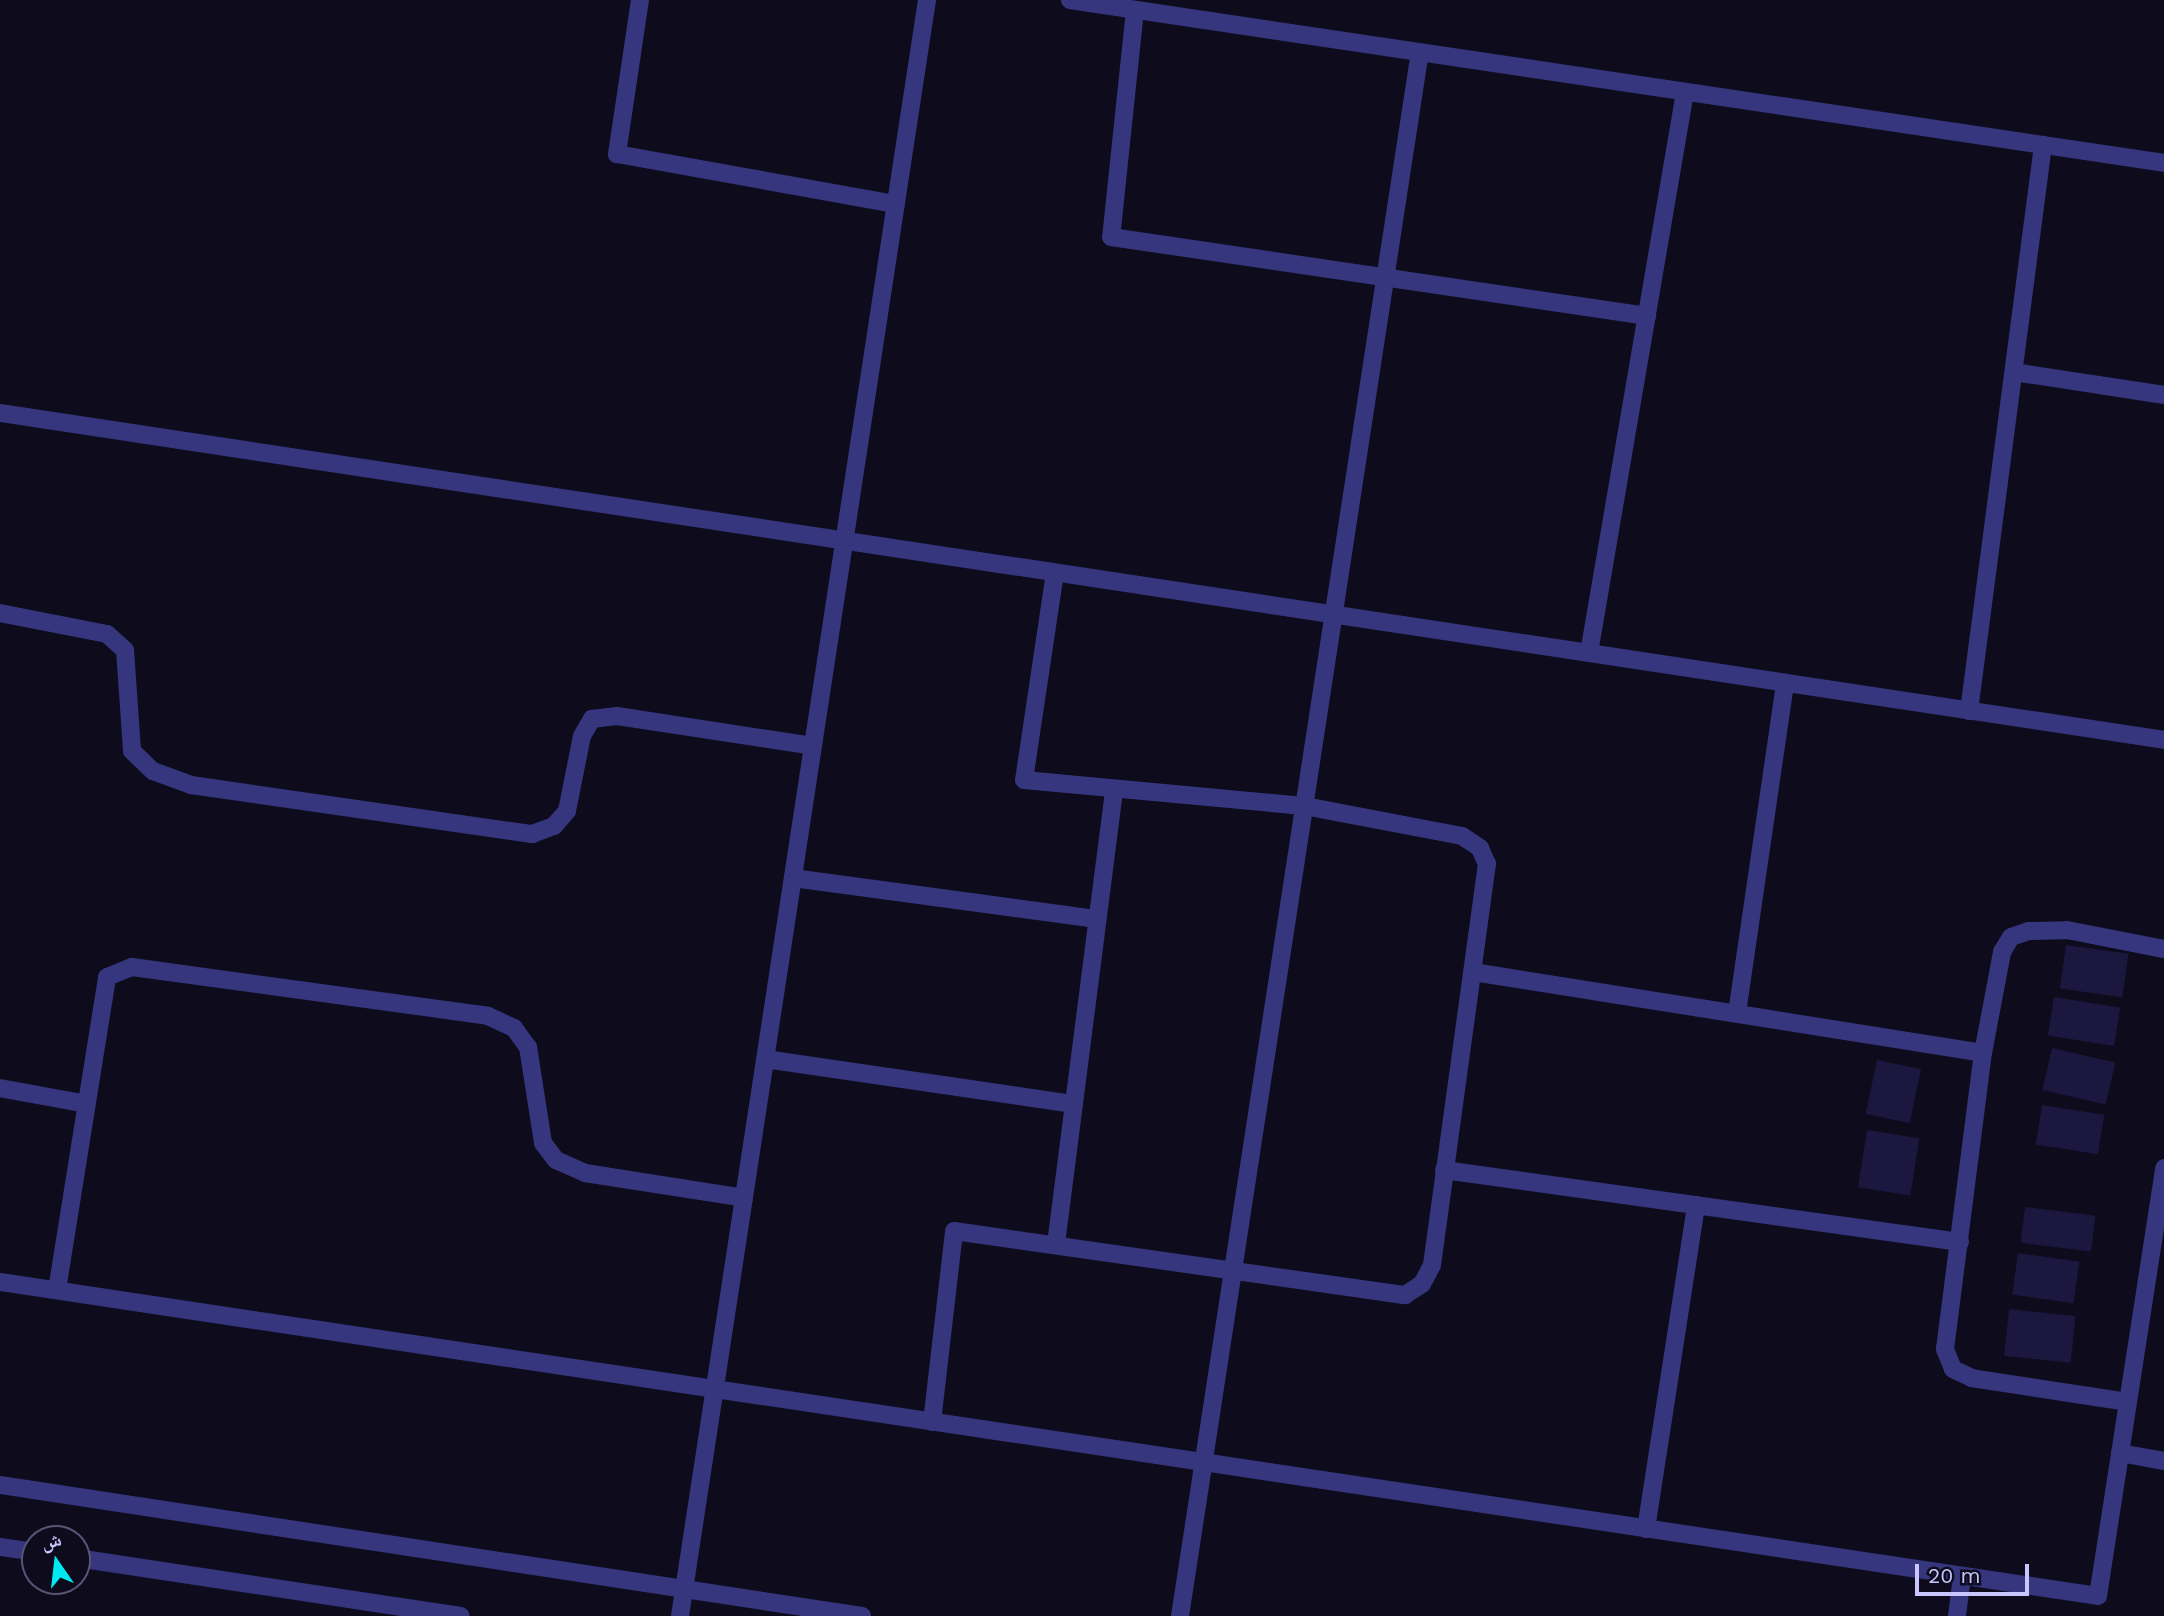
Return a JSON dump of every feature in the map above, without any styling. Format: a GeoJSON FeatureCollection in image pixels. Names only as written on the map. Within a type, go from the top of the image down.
{"type":"FeatureCollection","features":[{"type":"Feature","properties":{"kind":"street"},"geometry":{"type":"LineString","coordinates":[[640,0],[617,154],[896,204]]}},
{"type":"Feature","properties":{"kind":"street"},"geometry":{"type":"LineString","coordinates":[[680,1616],[927,0]]}},
{"type":"Feature","properties":{"kind":"street"},"geometry":{"type":"LineString","coordinates":[[1070,0],[2164,163]]}},
{"type":"Feature","properties":{"kind":"street"},"geometry":{"type":"LineString","coordinates":[[1136,10],[1111,237],[1386,274],[1647,316]]}},
{"type":"Feature","properties":{"kind":"street"},"geometry":{"type":"LineString","coordinates":[[1180,1616],[1420,52]]}},
{"type":"Feature","properties":{"kind":"street"},"geometry":{"type":"LineString","coordinates":[[1589,653],[1685,92]]}},
{"type":"Feature","properties":{"kind":"street"},"geometry":{"type":"LineString","coordinates":[[1969,711],[2043,145]]}},
{"type":"Feature","properties":{"kind":"street"},"geometry":{"type":"LineString","coordinates":[[2014,372],[2164,395]]}},
{"type":"Feature","properties":{"kind":"street"},"geometry":{"type":"LineString","coordinates":[[0,413],[2164,740]]}},
{"type":"Feature","properties":{"kind":"street"},"geometry":{"type":"LineString","coordinates":[[932,1422],[954,1231],[1405,1295],[1423,1284],[1432,1265],[1487,864],[1480,848],[1462,836],[1304,806],[1024,780],[1055,573]]}},
{"type":"Feature","properties":{"kind":"street"},"geometry":{"type":"LineString","coordinates":[[0,613],[107,634],[125,650],[132,751],[153,771],[191,785],[532,834],[554,826],[567,811],[582,736],[592,719],[617,716],[813,746]]}},
{"type":"Feature","properties":{"kind":"street"},"geometry":{"type":"LineString","coordinates":[[1737,1013],[1784,682]]}},
{"type":"Feature","properties":{"kind":"street"},"geometry":{"type":"LineString","coordinates":[[1056,1244],[1114,789]]}},
{"type":"Feature","properties":{"kind":"street"},"geometry":{"type":"LineString","coordinates":[[793,878],[1097,919]]}},
{"type":"Feature","properties":{"kind":"street"},"geometry":{"type":"LineString","coordinates":[[2128,1402],[1972,1378],[1953,1369],[1945,1349],[1983,1053],[2001,952],[2011,937],[2028,931],[2067,930],[2164,950]]}},
{"type":"Feature","properties":{"kind":"street"},"geometry":{"type":"LineString","coordinates":[[57,1290],[107,977],[132,967],[161,968],[488,1016],[514,1028],[527,1047],[543,1143],[556,1160],[585,1173],[744,1198]]}},
{"type":"Feature","properties":{"kind":"street"},"geometry":{"type":"LineString","coordinates":[[1474,972],[1983,1053]]}},
{"type":"Feature","properties":{"kind":"street"},"geometry":{"type":"LineString","coordinates":[[765,1059],[1074,1104]]}},
{"type":"Feature","properties":{"kind":"street"},"geometry":{"type":"LineString","coordinates":[[0,1088],[87,1104]]}},
{"type":"Feature","properties":{"kind":"street"},"geometry":{"type":"LineString","coordinates":[[0,1282],[2098,1596],[2164,1168]]}},
{"type":"Feature","properties":{"kind":"street"},"geometry":{"type":"LineString","coordinates":[[1444,1170],[1960,1242]]}},
{"type":"Feature","properties":{"kind":"street"},"geometry":{"type":"LineString","coordinates":[[1646,1528],[1696,1205]]}},
{"type":"Feature","properties":{"kind":"street"},"geometry":{"type":"LineString","coordinates":[[2120,1453],[2164,1461]]}},
{"type":"Feature","properties":{"kind":"street"},"geometry":{"type":"LineString","coordinates":[[0,1485],[862,1616]]}},
{"type":"Feature","properties":{"kind":"street"},"geometry":{"type":"LineString","coordinates":[[0,1547],[21,1550]]}},
{"type":"Feature","properties":{"kind":"street"},"geometry":{"type":"LineString","coordinates":[[91,1560],[461,1616]]}},
{"type":"Feature","properties":{"kind":"street"},"geometry":{"type":"LineString","coordinates":[[1956,1616],[1962,1576]]}},
{"type":"Feature","properties":{"kind":"building"},"geometry":{"type":"Polygon","coordinates":[[[2066,945],[2128,954],[2122,997],[2060,989],[2066,945]]]}},
{"type":"Feature","properties":{"kind":"building"},"geometry":{"type":"Polygon","coordinates":[[[2054,997],[2120,1007],[2114,1046],[2048,1036],[2054,997]]]}},
{"type":"Feature","properties":{"kind":"building"},"geometry":{"type":"Polygon","coordinates":[[[2052,1048],[2115,1063],[2106,1105],[2042,1090],[2052,1048]]]}},
{"type":"Feature","properties":{"kind":"building"},"geometry":{"type":"Polygon","coordinates":[[[1877,1060],[1921,1069],[1910,1123],[1866,1114],[1877,1060]]]}},
{"type":"Feature","properties":{"kind":"building"},"geometry":{"type":"Polygon","coordinates":[[[2042,1105],[2104,1115],[2098,1154],[2036,1145],[2042,1105]]]}},
{"type":"Feature","properties":{"kind":"building"},"geometry":{"type":"Polygon","coordinates":[[[1867,1130],[1919,1138],[1910,1196],[1858,1187],[1867,1130]]]}},
{"type":"Feature","properties":{"kind":"building"},"geometry":{"type":"Polygon","coordinates":[[[2025,1207],[2095,1216],[2091,1251],[2021,1243],[2025,1207]]]}},
{"type":"Feature","properties":{"kind":"building"},"geometry":{"type":"Polygon","coordinates":[[[2018,1253],[2079,1262],[2074,1303],[2012,1295],[2018,1253]]]}},
{"type":"Feature","properties":{"kind":"building"},"geometry":{"type":"Polygon","coordinates":[[[2009,1309],[2076,1316],[2071,1363],[2004,1356],[2009,1309]]]}}]}
